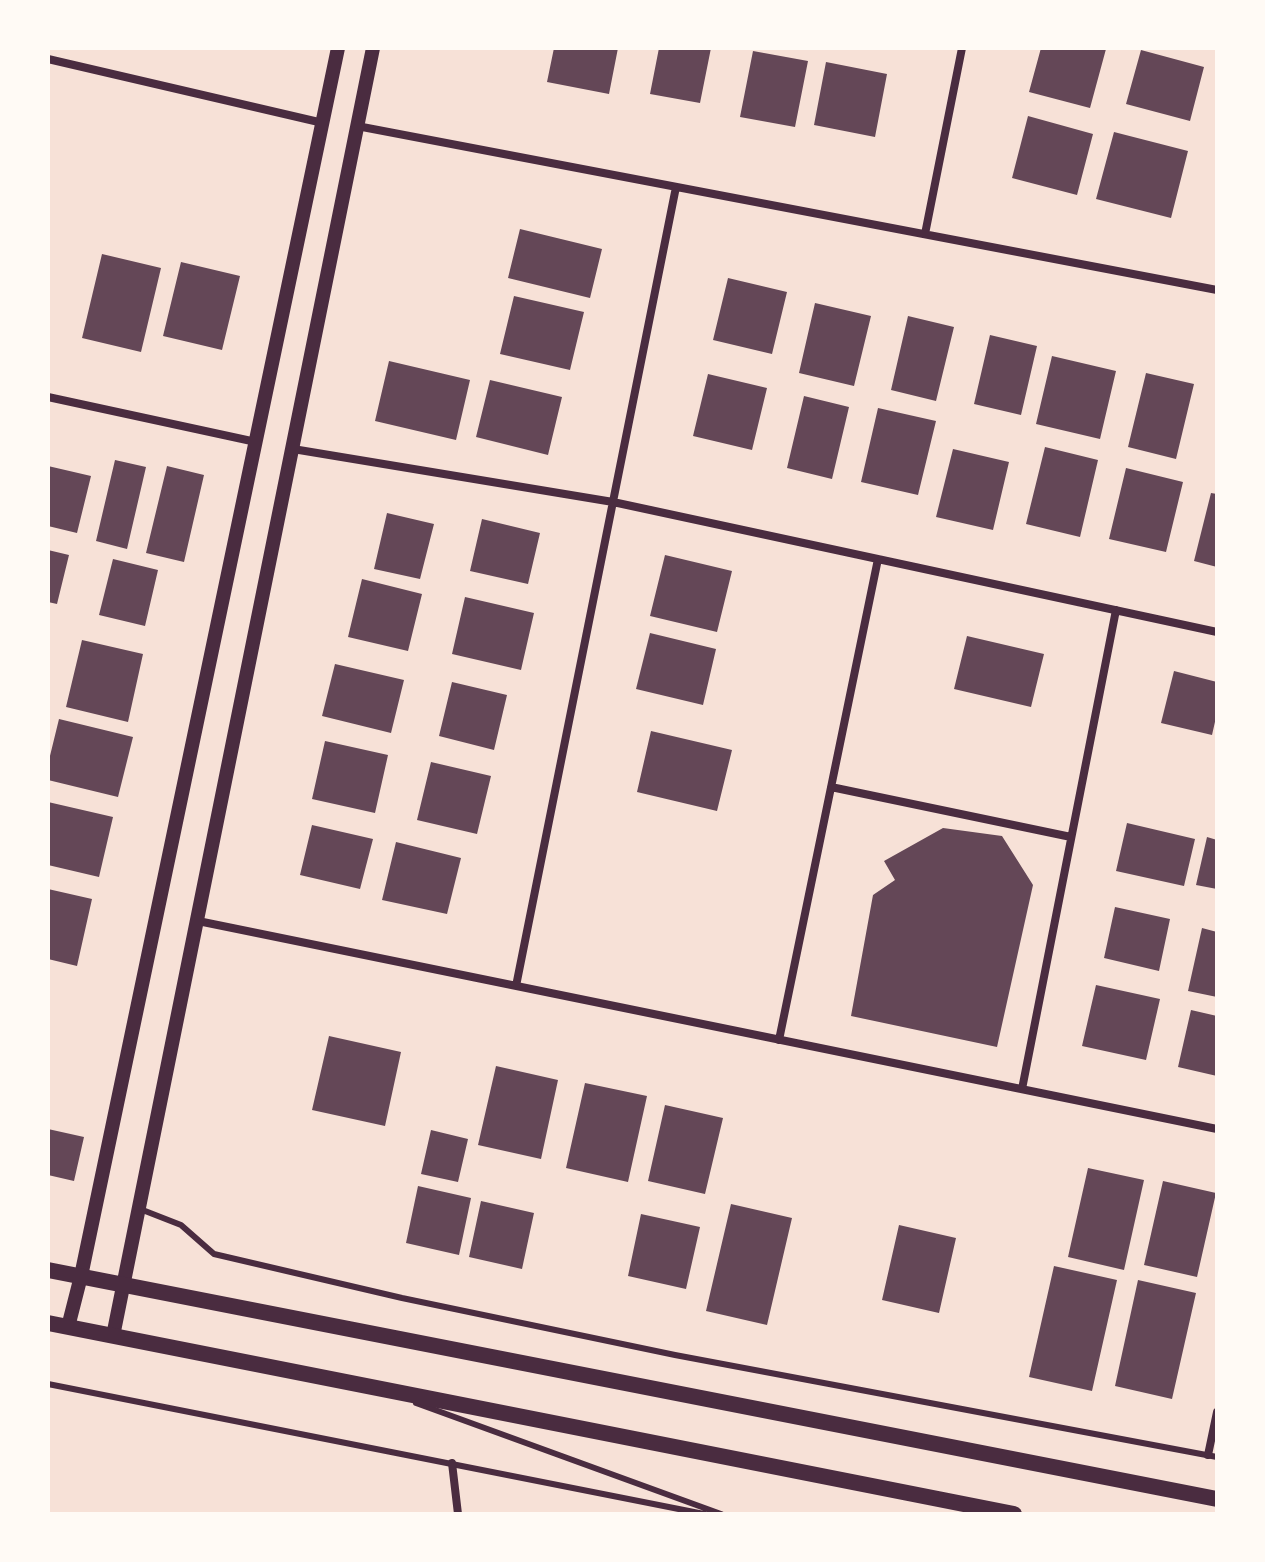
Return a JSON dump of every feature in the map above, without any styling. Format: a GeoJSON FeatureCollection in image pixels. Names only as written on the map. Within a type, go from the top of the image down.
{"type":"FeatureCollection","features":[{"type":"Feature","properties":{"kind":"main road"},"geometry":{"type":"LineString","coordinates":[[48,1270],[1217,1499]]}},
{"type":"Feature","properties":{"kind":"main road"},"geometry":{"type":"LineString","coordinates":[[48,1323],[1014,1514]]}},
{"type":"Feature","properties":{"kind":"street"},"geometry":{"type":"LineString","coordinates":[[68,1327],[338,48]]}},
{"type":"Feature","properties":{"kind":"street"},"geometry":{"type":"LineString","coordinates":[[113,1336],[373,48]]}},
{"type":"Feature","properties":{"kind":"street"},"geometry":{"type":"LineString","coordinates":[[925,234],[962,48]]}},
{"type":"Feature","properties":{"kind":"street"},"geometry":{"type":"LineString","coordinates":[[48,59],[323,123]]}},
{"type":"Feature","properties":{"kind":"street"},"geometry":{"type":"LineString","coordinates":[[357,126],[1217,290]]}},
{"type":"Feature","properties":{"kind":"street"},"geometry":{"type":"LineString","coordinates":[[516,986],[676,187]]}},
{"type":"Feature","properties":{"kind":"street"},"geometry":{"type":"LineString","coordinates":[[48,397],[256,442]]}},
{"type":"Feature","properties":{"kind":"street"},"geometry":{"type":"LineString","coordinates":[[293,449],[613,502],[1217,632]]}},
{"type":"Feature","properties":{"kind":"street"},"geometry":{"type":"LineString","coordinates":[[779,1040],[878,559]]}},
{"type":"Feature","properties":{"kind":"street"},"geometry":{"type":"LineString","coordinates":[[1022,1089],[1116,610]]}},
{"type":"Feature","properties":{"kind":"street"},"geometry":{"type":"LineString","coordinates":[[831,787],[1071,837]]}},
{"type":"Feature","properties":{"kind":"street"},"geometry":{"type":"LineString","coordinates":[[198,921],[1217,1129]]}},
{"type":"Feature","properties":{"kind":"street"},"geometry":{"type":"LineString","coordinates":[[1212,1456],[1217,1412]]}},
{"type":"Feature","properties":{"kind":"street"},"geometry":{"type":"LineString","coordinates":[[452,1463],[458,1514]]}},
{"type":"Feature","properties":{"kind":"lane"},"geometry":{"type":"LineString","coordinates":[[140,1209],[181,1225],[214,1254],[402,1298],[675,1355],[1212,1456]]}},
{"type":"Feature","properties":{"kind":"lane"},"geometry":{"type":"LineString","coordinates":[[48,1384],[704,1514]]}},
{"type":"Feature","properties":{"kind":"lane"},"geometry":{"type":"LineString","coordinates":[[375,1388],[721,1514]]}},
{"type":"Feature","properties":{"kind":"building"},"geometry":{"type":"Polygon","coordinates":[[[554,48],[618,48],[609,94],[547,82],[554,48]]]}},
{"type":"Feature","properties":{"kind":"building"},"geometry":{"type":"Polygon","coordinates":[[[659,48],[711,48],[700,103],[650,94],[659,48]]]}},
{"type":"Feature","properties":{"kind":"building"},"geometry":{"type":"Polygon","coordinates":[[[1041,48],[1106,49],[1090,108],[1029,92],[1041,48]]]}},
{"type":"Feature","properties":{"kind":"building"},"geometry":{"type":"Polygon","coordinates":[[[1141,50],[1204,67],[1190,121],[1126,104],[1141,50]]]}},
{"type":"Feature","properties":{"kind":"building"},"geometry":{"type":"Polygon","coordinates":[[[753,51],[808,61],[795,127],[740,117],[753,51]]]}},
{"type":"Feature","properties":{"kind":"building"},"geometry":{"type":"Polygon","coordinates":[[[826,62],[887,74],[875,137],[814,125],[826,62]]]}},
{"type":"Feature","properties":{"kind":"building"},"geometry":{"type":"Polygon","coordinates":[[[1028,116],[1093,134],[1077,195],[1012,178],[1028,116]]]}},
{"type":"Feature","properties":{"kind":"building"},"geometry":{"type":"Polygon","coordinates":[[[1114,132],[1188,151],[1171,218],[1096,199],[1114,132]]]}},
{"type":"Feature","properties":{"kind":"building"},"geometry":{"type":"Polygon","coordinates":[[[520,229],[602,249],[590,298],[508,278],[520,229]]]}},
{"type":"Feature","properties":{"kind":"building"},"geometry":{"type":"Polygon","coordinates":[[[102,254],[161,268],[141,352],[82,338],[102,254]]]}},
{"type":"Feature","properties":{"kind":"building"},"geometry":{"type":"Polygon","coordinates":[[[181,262],[240,276],[222,350],[163,336],[181,262]]]}},
{"type":"Feature","properties":{"kind":"building"},"geometry":{"type":"Polygon","coordinates":[[[728,278],[787,292],[772,354],[713,340],[728,278]]]}},
{"type":"Feature","properties":{"kind":"building"},"geometry":{"type":"Polygon","coordinates":[[[514,296],[584,312],[570,370],[500,354],[514,296]]]}},
{"type":"Feature","properties":{"kind":"building"},"geometry":{"type":"Polygon","coordinates":[[[815,303],[871,316],[854,386],[799,373],[815,303]]]}},
{"type":"Feature","properties":{"kind":"building"},"geometry":{"type":"Polygon","coordinates":[[[908,316],[954,327],[936,401],[891,390],[908,316]]]}},
{"type":"Feature","properties":{"kind":"building"},"geometry":{"type":"Polygon","coordinates":[[[990,335],[1037,346],[1021,415],[974,404],[990,335]]]}},
{"type":"Feature","properties":{"kind":"building"},"geometry":{"type":"Polygon","coordinates":[[[1052,356],[1116,371],[1100,439],[1036,424],[1052,356]]]}},
{"type":"Feature","properties":{"kind":"building"},"geometry":{"type":"Polygon","coordinates":[[[389,361],[470,380],[456,440],[375,421],[389,361]]]}},
{"type":"Feature","properties":{"kind":"building"},"geometry":{"type":"Polygon","coordinates":[[[1146,373],[1194,384],[1176,459],[1128,447],[1146,373]]]}},
{"type":"Feature","properties":{"kind":"building"},"geometry":{"type":"Polygon","coordinates":[[[708,374],[767,388],[752,450],[693,436],[708,374]]]}},
{"type":"Feature","properties":{"kind":"building"},"geometry":{"type":"Polygon","coordinates":[[[490,380],[562,397],[548,455],[476,437],[490,380]]]}},
{"type":"Feature","properties":{"kind":"building"},"geometry":{"type":"Polygon","coordinates":[[[804,396],[849,407],[832,479],[787,468],[804,396]]]}},
{"type":"Feature","properties":{"kind":"building"},"geometry":{"type":"Polygon","coordinates":[[[878,408],[936,421],[918,495],[861,482],[878,408]]]}},
{"type":"Feature","properties":{"kind":"building"},"geometry":{"type":"Polygon","coordinates":[[[1045,447],[1098,460],[1080,537],[1026,524],[1045,447]]]}},
{"type":"Feature","properties":{"kind":"building"},"geometry":{"type":"Polygon","coordinates":[[[953,449],[1009,462],[993,530],[936,517],[953,449]]]}},
{"type":"Feature","properties":{"kind":"building"},"geometry":{"type":"Polygon","coordinates":[[[115,460],[146,467],[127,549],[96,541],[115,460]]]}},
{"type":"Feature","properties":{"kind":"building"},"geometry":{"type":"Polygon","coordinates":[[[48,466],[91,476],[77,533],[48,526],[48,466]]]}},
{"type":"Feature","properties":{"kind":"building"},"geometry":{"type":"Polygon","coordinates":[[[167,466],[204,475],[184,562],[146,553],[167,466]]]}},
{"type":"Feature","properties":{"kind":"building"},"geometry":{"type":"Polygon","coordinates":[[[1126,468],[1183,482],[1166,552],[1109,539],[1126,468]]]}},
{"type":"Feature","properties":{"kind":"building"},"geometry":{"type":"Polygon","coordinates":[[[1211,493],[1217,494],[1217,567],[1194,561],[1211,493]]]}},
{"type":"Feature","properties":{"kind":"building"},"geometry":{"type":"Polygon","coordinates":[[[387,513],[434,524],[420,579],[374,569],[387,513]]]}},
{"type":"Feature","properties":{"kind":"building"},"geometry":{"type":"Polygon","coordinates":[[[482,519],[540,533],[528,584],[470,571],[482,519]]]}},
{"type":"Feature","properties":{"kind":"building"},"geometry":{"type":"Polygon","coordinates":[[[48,550],[69,555],[57,604],[48,602],[48,550]]]}},
{"type":"Feature","properties":{"kind":"building"},"geometry":{"type":"Polygon","coordinates":[[[665,555],[732,571],[717,632],[650,616],[665,555]]]}},
{"type":"Feature","properties":{"kind":"building"},"geometry":{"type":"Polygon","coordinates":[[[113,559],[158,570],[145,626],[99,615],[113,559]]]}},
{"type":"Feature","properties":{"kind":"building"},"geometry":{"type":"Polygon","coordinates":[[[362,579],[422,594],[408,651],[348,637],[362,579]]]}},
{"type":"Feature","properties":{"kind":"building"},"geometry":{"type":"Polygon","coordinates":[[[465,597],[534,613],[521,670],[452,654],[465,597]]]}},
{"type":"Feature","properties":{"kind":"building"},"geometry":{"type":"Polygon","coordinates":[[[650,633],[716,649],[703,705],[636,689],[650,633]]]}},
{"type":"Feature","properties":{"kind":"building"},"geometry":{"type":"Polygon","coordinates":[[[967,636],[1044,654],[1031,707],[954,689],[967,636]]]}},
{"type":"Feature","properties":{"kind":"building"},"geometry":{"type":"Polygon","coordinates":[[[82,640],[143,654],[128,722],[66,707],[82,640]]]}},
{"type":"Feature","properties":{"kind":"building"},"geometry":{"type":"Polygon","coordinates":[[[335,664],[404,680],[391,733],[322,716],[335,664]]]}},
{"type":"Feature","properties":{"kind":"building"},"geometry":{"type":"Polygon","coordinates":[[[1174,671],[1217,682],[1217,713],[1212,735],[1161,723],[1174,671]]]}},
{"type":"Feature","properties":{"kind":"building"},"geometry":{"type":"Polygon","coordinates":[[[452,682],[507,695],[494,750],[439,736],[452,682]]]}},
{"type":"Feature","properties":{"kind":"building"},"geometry":{"type":"Polygon","coordinates":[[[59,719],[133,737],[118,797],[48,780],[48,764],[59,719]]]}},
{"type":"Feature","properties":{"kind":"building"},"geometry":{"type":"Polygon","coordinates":[[[651,731],[732,750],[717,811],[637,792],[651,731]]]}},
{"type":"Feature","properties":{"kind":"building"},"geometry":{"type":"Polygon","coordinates":[[[325,741],[388,755],[375,813],[312,799],[325,741]]]}},
{"type":"Feature","properties":{"kind":"building"},"geometry":{"type":"Polygon","coordinates":[[[431,762],[491,776],[477,834],[417,820],[431,762]]]}},
{"type":"Feature","properties":{"kind":"building"},"geometry":{"type":"Polygon","coordinates":[[[48,802],[113,817],[99,877],[48,865],[48,802]]]}},
{"type":"Feature","properties":{"kind":"building"},"geometry":{"type":"Polygon","coordinates":[[[1127,823],[1195,839],[1184,886],[1116,871],[1127,823]]]}},
{"type":"Feature","properties":{"kind":"building"},"geometry":{"type":"Polygon","coordinates":[[[312,825],[373,839],[360,889],[300,875],[312,825]]]}},
{"type":"Feature","properties":{"kind":"building"},"geometry":{"type":"Polygon","coordinates":[[[943,828],[1002,836],[1033,885],[997,1047],[851,1016],[873,895],[895,880],[884,861],[943,828]]]}},
{"type":"Feature","properties":{"kind":"building"},"geometry":{"type":"Polygon","coordinates":[[[1207,837],[1217,840],[1217,889],[1196,885],[1207,837]]]}},
{"type":"Feature","properties":{"kind":"building"},"geometry":{"type":"Polygon","coordinates":[[[396,842],[461,858],[447,914],[382,900],[396,842]]]}},
{"type":"Feature","properties":{"kind":"building"},"geometry":{"type":"Polygon","coordinates":[[[48,889],[92,899],[77,966],[48,959],[48,889]]]}},
{"type":"Feature","properties":{"kind":"building"},"geometry":{"type":"Polygon","coordinates":[[[1115,907],[1170,919],[1159,971],[1104,958],[1115,907]]]}},
{"type":"Feature","properties":{"kind":"building"},"geometry":{"type":"Polygon","coordinates":[[[1202,928],[1217,932],[1217,997],[1188,991],[1202,928]]]}},
{"type":"Feature","properties":{"kind":"building"},"geometry":{"type":"Polygon","coordinates":[[[1096,985],[1160,999],[1146,1060],[1082,1046],[1096,985]]]}},
{"type":"Feature","properties":{"kind":"building"},"geometry":{"type":"Polygon","coordinates":[[[1191,1010],[1217,1016],[1217,1076],[1178,1067],[1191,1010]]]}},
{"type":"Feature","properties":{"kind":"building"},"geometry":{"type":"Polygon","coordinates":[[[329,1036],[401,1052],[385,1126],[312,1110],[329,1036]]]}},
{"type":"Feature","properties":{"kind":"building"},"geometry":{"type":"Polygon","coordinates":[[[496,1066],[558,1080],[541,1159],[478,1145],[496,1066]]]}},
{"type":"Feature","properties":{"kind":"building"},"geometry":{"type":"Polygon","coordinates":[[[585,1083],[647,1096],[628,1182],[566,1168],[585,1083]]]}},
{"type":"Feature","properties":{"kind":"building"},"geometry":{"type":"Polygon","coordinates":[[[665,1105],[723,1118],[705,1194],[648,1181],[665,1105]]]}},
{"type":"Feature","properties":{"kind":"building"},"geometry":{"type":"Polygon","coordinates":[[[48,1129],[84,1137],[74,1181],[48,1175],[48,1129]]]}},
{"type":"Feature","properties":{"kind":"building"},"geometry":{"type":"Polygon","coordinates":[[[431,1130],[468,1139],[458,1182],[421,1174],[431,1130]]]}},
{"type":"Feature","properties":{"kind":"building"},"geometry":{"type":"Polygon","coordinates":[[[1088,1168],[1144,1180],[1124,1270],[1068,1257],[1088,1168]]]}},
{"type":"Feature","properties":{"kind":"building"},"geometry":{"type":"Polygon","coordinates":[[[1163,1181],[1216,1193],[1197,1277],[1144,1265],[1163,1181]]]}},
{"type":"Feature","properties":{"kind":"building"},"geometry":{"type":"Polygon","coordinates":[[[418,1186],[471,1198],[459,1255],[406,1243],[418,1186]]]}},
{"type":"Feature","properties":{"kind":"building"},"geometry":{"type":"Polygon","coordinates":[[[481,1201],[534,1213],[522,1269],[469,1257],[481,1201]]]}},
{"type":"Feature","properties":{"kind":"building"},"geometry":{"type":"Polygon","coordinates":[[[731,1204],[792,1218],[767,1325],[706,1311],[731,1204]]]}},
{"type":"Feature","properties":{"kind":"building"},"geometry":{"type":"Polygon","coordinates":[[[641,1214],[700,1227],[686,1289],[628,1276],[641,1214]]]}},
{"type":"Feature","properties":{"kind":"building"},"geometry":{"type":"Polygon","coordinates":[[[899,1225],[956,1238],[939,1313],[882,1300],[899,1225]]]}},
{"type":"Feature","properties":{"kind":"building"},"geometry":{"type":"Polygon","coordinates":[[[1054,1266],[1117,1280],[1092,1391],[1029,1377],[1054,1266]]]}},
{"type":"Feature","properties":{"kind":"building"},"geometry":{"type":"Polygon","coordinates":[[[1138,1280],[1196,1293],[1172,1399],[1115,1386],[1138,1280]]]}}]}
